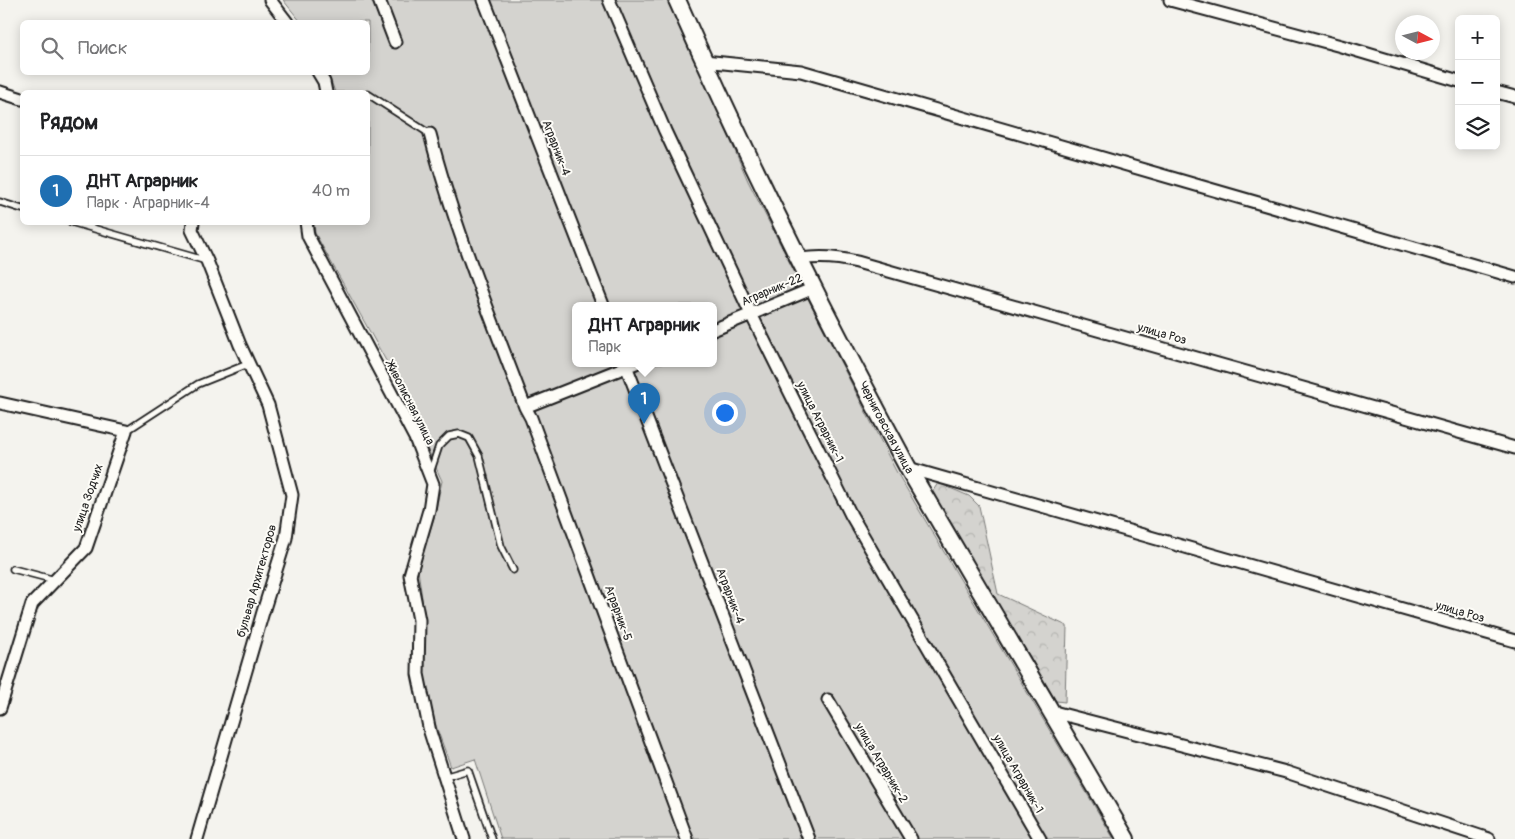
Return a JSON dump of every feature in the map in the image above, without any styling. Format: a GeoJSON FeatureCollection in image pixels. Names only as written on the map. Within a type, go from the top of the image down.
{"type":"FeatureCollection","features":[{"type":"Feature","properties":{"kind":"street"},"geometry":{"type":"LineString","coordinates":[[270,0],[285,20]]}},
{"type":"Feature","properties":{"kind":"street"},"geometry":{"type":"LineString","coordinates":[[379,0],[395,42]]}},
{"type":"Feature","properties":{"kind":"street","name":"Аграрник-4"},"geometry":{"type":"LineString","coordinates":[[484,0],[602,302]]}},
{"type":"Feature","properties":{"kind":"street","name":"улица Аграрник-1"},"geometry":{"type":"LineString","coordinates":[[609,0],[664,131],[751,314],[851,515],[1040,839]]}},
{"type":"Feature","properties":{"kind":"street","name":"Черниговская улица"},"geometry":{"type":"LineString","coordinates":[[677,0],[704,61],[814,288],[908,468],[1126,839]]}},
{"type":"Feature","properties":{"kind":"street"},"geometry":{"type":"LineString","coordinates":[[1170,0],[1455,79]]}},
{"type":"Feature","properties":{"kind":"street"},"geometry":{"type":"LineString","coordinates":[[704,61],[801,71],[1515,277]]}},
{"type":"Feature","properties":{"kind":"street"},"geometry":{"type":"LineString","coordinates":[[320,75],[326,90]]}},
{"type":"Feature","properties":{"kind":"street"},"geometry":{"type":"LineString","coordinates":[[0,92],[20,98]]}},
{"type":"Feature","properties":{"kind":"street"},"geometry":{"type":"LineString","coordinates":[[1500,93],[1515,97]]}},
{"type":"Feature","properties":{"kind":"street","name":"Аграрник-5"},"geometry":{"type":"LineString","coordinates":[[430,134],[440,174],[479,285],[530,405],[531,418],[687,839]]}},
{"type":"Feature","properties":{"kind":"street","name":"бульвар Архитекторов"},"geometry":{"type":"LineString","coordinates":[[193,225],[192,230],[248,364],[268,405],[292,495],[286,538],[197,839]]}},
{"type":"Feature","properties":{"kind":"street","name":"Живописная улица"},"geometry":{"type":"LineString","coordinates":[[306,225],[308,236],[415,438],[433,484],[429,510],[410,575],[419,620],[418,674],[430,732],[464,839]]}},
{"type":"Feature","properties":{"kind":"street","name":"улица Роз"},"geometry":{"type":"LineString","coordinates":[[800,259],[818,256],[837,257],[857,262],[1515,448]]}},
{"type":"Feature","properties":{"kind":"street","name":"Аграрник-22"},"geometry":{"type":"LineString","coordinates":[[717,328],[814,288]]}},
{"type":"Feature","properties":{"kind":"street"},"geometry":{"type":"LineString","coordinates":[[530,405],[622,367]]}},
{"type":"Feature","properties":{"kind":"street","name":"Аграрник-4"},"geometry":{"type":"LineString","coordinates":[[630,367],[809,839]]}},
{"type":"Feature","properties":{"kind":"street"},"geometry":{"type":"LineString","coordinates":[[0,403],[126,431]]}},
{"type":"Feature","properties":{"kind":"street","name":"улица Зодчих"},"geometry":{"type":"LineString","coordinates":[[0,708],[32,604],[86,548],[126,431]]}},
{"type":"Feature","properties":{"kind":"street","name":"улица Роз"},"geometry":{"type":"LineString","coordinates":[[908,468],[1515,642]]}},
{"type":"Feature","properties":{"kind":"street","name":"улица Аграрник-2"},"geometry":{"type":"LineString","coordinates":[[828,700],[911,839]]}},
{"type":"Feature","properties":{"kind":"street"},"geometry":{"type":"LineString","coordinates":[[1050,711],[1286,772],[1489,839]]}},
{"type":"Feature","properties":{"kind":"lane"},"geometry":{"type":"LineString","coordinates":[[370,95],[430,134]]}},
{"type":"Feature","properties":{"kind":"lane"},"geometry":{"type":"LineString","coordinates":[[0,202],[20,208]]}},
{"type":"Feature","properties":{"kind":"lane"},"geometry":{"type":"LineString","coordinates":[[81,225],[206,261]]}},
{"type":"Feature","properties":{"kind":"lane"},"geometry":{"type":"LineString","coordinates":[[126,431],[198,384],[248,364]]}},
{"type":"Feature","properties":{"kind":"lane"},"geometry":{"type":"LineString","coordinates":[[429,475],[439,446],[449,436],[459,434],[469,438],[479,456],[501,546],[512,570]]}},
{"type":"Feature","properties":{"kind":"lane"},"geometry":{"type":"LineString","coordinates":[[13,570],[56,580]]}},
{"type":"Feature","properties":{"kind":"lane"},"geometry":{"type":"LineString","coordinates":[[444,777],[468,770],[492,839]]}},
{"type":"Feature","properties":{"kind":"green space"},"geometry":{"type":"Polygon","coordinates":[[[283,0],[670,0],[748,181],[896,471],[1114,839],[501,839],[475,759],[451,767],[436,726],[421,666],[425,619],[418,570],[434,518],[442,481],[395,377],[315,233],[314,225],[370,225],[370,90],[334,90],[329,75],[370,75],[370,20],[299,20],[283,0]]]}},
{"type":"Feature","properties":{"kind":"green space"},"geometry":{"type":"Polygon","coordinates":[[[938,483],[969,496],[979,506],[998,594],[1067,626],[1065,702],[1056,701],[931,494],[938,483]]]}},
{"type":"Feature","properties":{"kind":"place","name":"ДНТ Аграрник"},"geometry":{"type":"Point","coordinates":[644,424]}}]}
